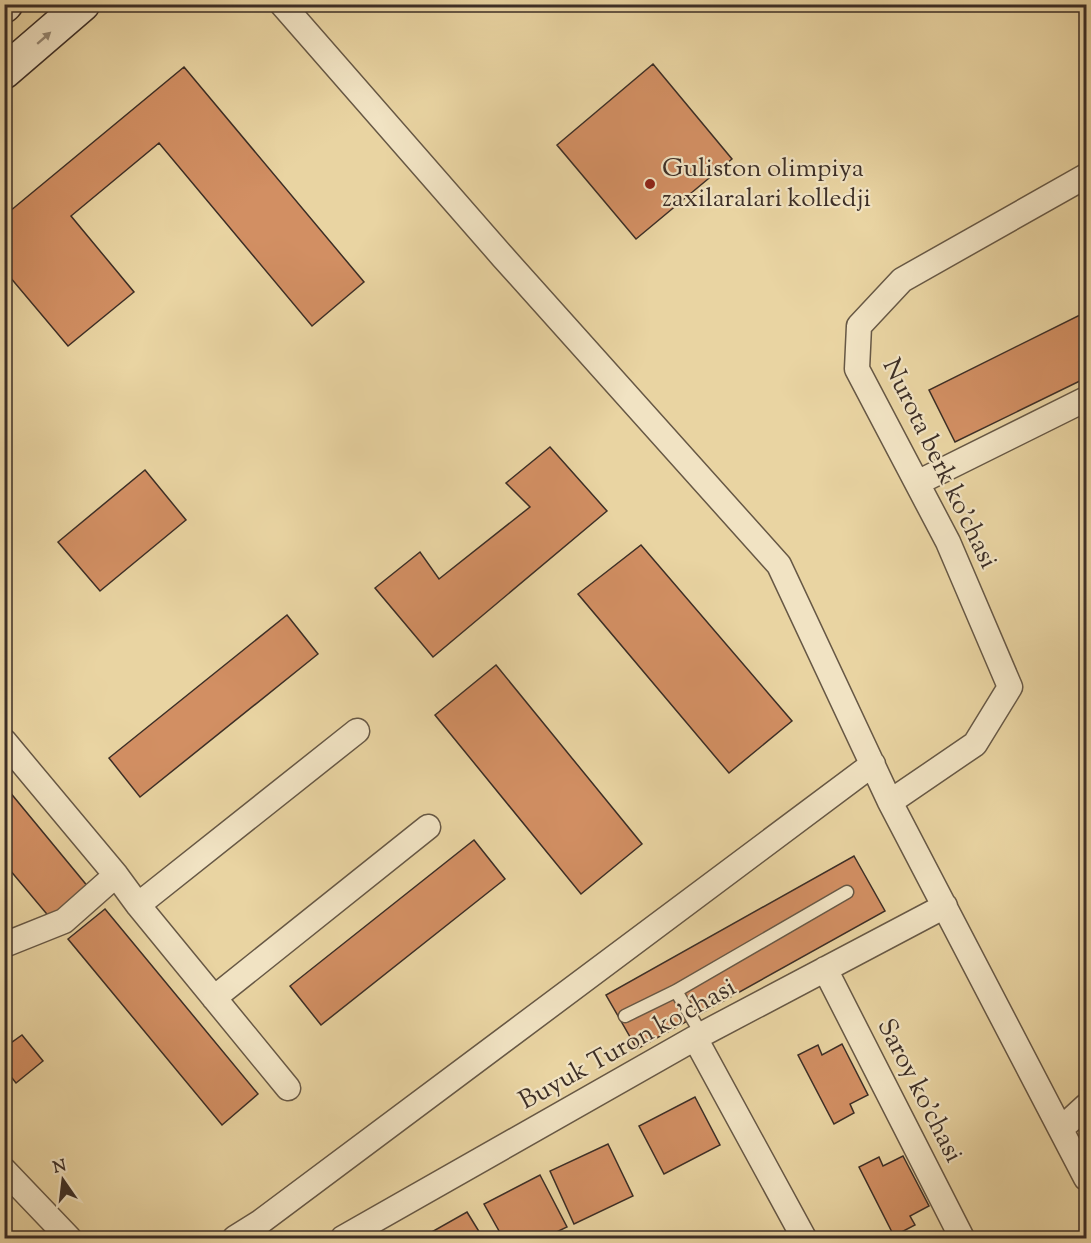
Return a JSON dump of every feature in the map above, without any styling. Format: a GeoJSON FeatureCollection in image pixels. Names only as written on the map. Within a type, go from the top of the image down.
{"type":"FeatureCollection","features":[{"type":"Feature","properties":{"kind":"main road"},"geometry":{"type":"LineString","coordinates":[[4,72],[83,4]]}},
{"type":"Feature","properties":{"kind":"street"},"geometry":{"type":"LineString","coordinates":[[282,4],[503,257],[779,565],[890,802],[1062,1128],[1086,1178]]}},
{"type":"Feature","properties":{"kind":"street","name":"Nurota berk ko'chasi"},"geometry":{"type":"LineString","coordinates":[[890,802],[975,744],[1010,687],[948,542],[857,369],[859,326],[902,280],[1086,176]]}},
{"type":"Feature","properties":{"kind":"street"},"geometry":{"type":"LineString","coordinates":[[917,483],[1086,399]]}},
{"type":"Feature","properties":{"kind":"street"},"geometry":{"type":"LineString","coordinates":[[138,905],[357,731]]}},
{"type":"Feature","properties":{"kind":"street"},"geometry":{"type":"LineString","coordinates":[[4,741],[116,875],[288,1088]]}},
{"type":"Feature","properties":{"kind":"street"},"geometry":{"type":"LineString","coordinates":[[235,1239],[269,1216],[873,764]]}},
{"type":"Feature","properties":{"kind":"street"},"geometry":{"type":"LineString","coordinates":[[214,998],[428,827]]}},
{"type":"Feature","properties":{"kind":"street"},"geometry":{"type":"LineString","coordinates":[[4,945],[64,921],[116,875]]}},
{"type":"Feature","properties":{"kind":"street","name":"Buyuk Turon ko'chasi"},"geometry":{"type":"LineString","coordinates":[[343,1239],[698,1036],[945,906]]}},
{"type":"Feature","properties":{"kind":"street","name":"Saroy ko'chasi"},"geometry":{"type":"LineString","coordinates":[[825,969],[962,1239]]}},
{"type":"Feature","properties":{"kind":"street"},"geometry":{"type":"LineString","coordinates":[[698,1036],[804,1239]]}},
{"type":"Feature","properties":{"kind":"street"},"geometry":{"type":"LineString","coordinates":[[1062,1128],[1086,1106]]}},
{"type":"Feature","properties":{"kind":"street"},"geometry":{"type":"LineString","coordinates":[[4,1170],[69,1239]]}},
{"type":"Feature","properties":{"kind":"lane"},"geometry":{"type":"LineString","coordinates":[[625,1016],[676,992],[846,892]]}},
{"type":"Feature","properties":{"kind":"lane"},"geometry":{"type":"LineString","coordinates":[[676,992],[698,1036]]}},
{"type":"Feature","properties":{"kind":"building"},"geometry":{"type":"Polygon","coordinates":[[[653,64],[732,159],[636,239],[557,145],[653,64]]]}},
{"type":"Feature","properties":{"kind":"building"},"geometry":{"type":"Polygon","coordinates":[[[184,67],[364,282],[312,326],[159,143],[71,216],[134,292],[68,346],[4,270],[4,216],[184,67]]]}},
{"type":"Feature","properties":{"kind":"building"},"geometry":{"type":"Polygon","coordinates":[[[1086,312],[1086,378],[955,442],[929,390],[1086,312]]]}},
{"type":"Feature","properties":{"kind":"building"},"geometry":{"type":"Polygon","coordinates":[[[550,447],[607,511],[433,657],[375,588],[420,552],[439,579],[530,507],[506,483],[550,447]]]}},
{"type":"Feature","properties":{"kind":"building"},"geometry":{"type":"Polygon","coordinates":[[[145,470],[186,520],[100,591],[58,542],[145,470]]]}},
{"type":"Feature","properties":{"kind":"building"},"geometry":{"type":"Polygon","coordinates":[[[641,545],[792,721],[729,773],[578,594],[641,545]]]}},
{"type":"Feature","properties":{"kind":"building"},"geometry":{"type":"Polygon","coordinates":[[[287,615],[318,654],[140,797],[109,758],[287,615]]]}},
{"type":"Feature","properties":{"kind":"building"},"geometry":{"type":"Polygon","coordinates":[[[496,665],[642,844],[581,894],[435,715],[496,665]]]}},
{"type":"Feature","properties":{"kind":"building"},"geometry":{"type":"Polygon","coordinates":[[[4,785],[89,888],[51,919],[4,863],[4,785]]]}},
{"type":"Feature","properties":{"kind":"building"},"geometry":{"type":"Polygon","coordinates":[[[474,840],[505,879],[321,1025],[290,986],[474,840]]]}},
{"type":"Feature","properties":{"kind":"building"},"geometry":{"type":"Polygon","coordinates":[[[854,856],[885,911],[637,1049],[606,995],[854,856]]]}},
{"type":"Feature","properties":{"kind":"building"},"geometry":{"type":"Polygon","coordinates":[[[105,909],[258,1094],[222,1125],[68,939],[105,909]]]}},
{"type":"Feature","properties":{"kind":"building"},"geometry":{"type":"Polygon","coordinates":[[[22,1035],[43,1061],[16,1083],[4,1068],[4,1048],[22,1035]]]}},
{"type":"Feature","properties":{"kind":"building"},"geometry":{"type":"Polygon","coordinates":[[[842,1044],[868,1095],[850,1104],[854,1113],[834,1124],[798,1055],[818,1045],[822,1055],[842,1044]]]}},
{"type":"Feature","properties":{"kind":"building"},"geometry":{"type":"Polygon","coordinates":[[[695,1097],[720,1145],[664,1174],[639,1126],[695,1097]]]}},
{"type":"Feature","properties":{"kind":"building"},"geometry":{"type":"Polygon","coordinates":[[[608,1144],[633,1196],[574,1224],[550,1171],[608,1144]]]}},
{"type":"Feature","properties":{"kind":"building"},"geometry":{"type":"Polygon","coordinates":[[[903,1156],[929,1206],[910,1216],[915,1225],[894,1236],[859,1167],[879,1157],[883,1166],[903,1156]]]}},
{"type":"Feature","properties":{"kind":"building"},"geometry":{"type":"Polygon","coordinates":[[[540,1175],[567,1227],[544,1238],[503,1238],[484,1204],[540,1175]]]}},
{"type":"Feature","properties":{"kind":"building"},"geometry":{"type":"Polygon","coordinates":[[[467,1212],[483,1238],[421,1238],[467,1212]]]}},
{"type":"Feature","properties":{"kind":"place","name":"Guliston olimpiya zaxilaralari kolledji"},"geometry":{"type":"Point","coordinates":[650,184]}}]}
